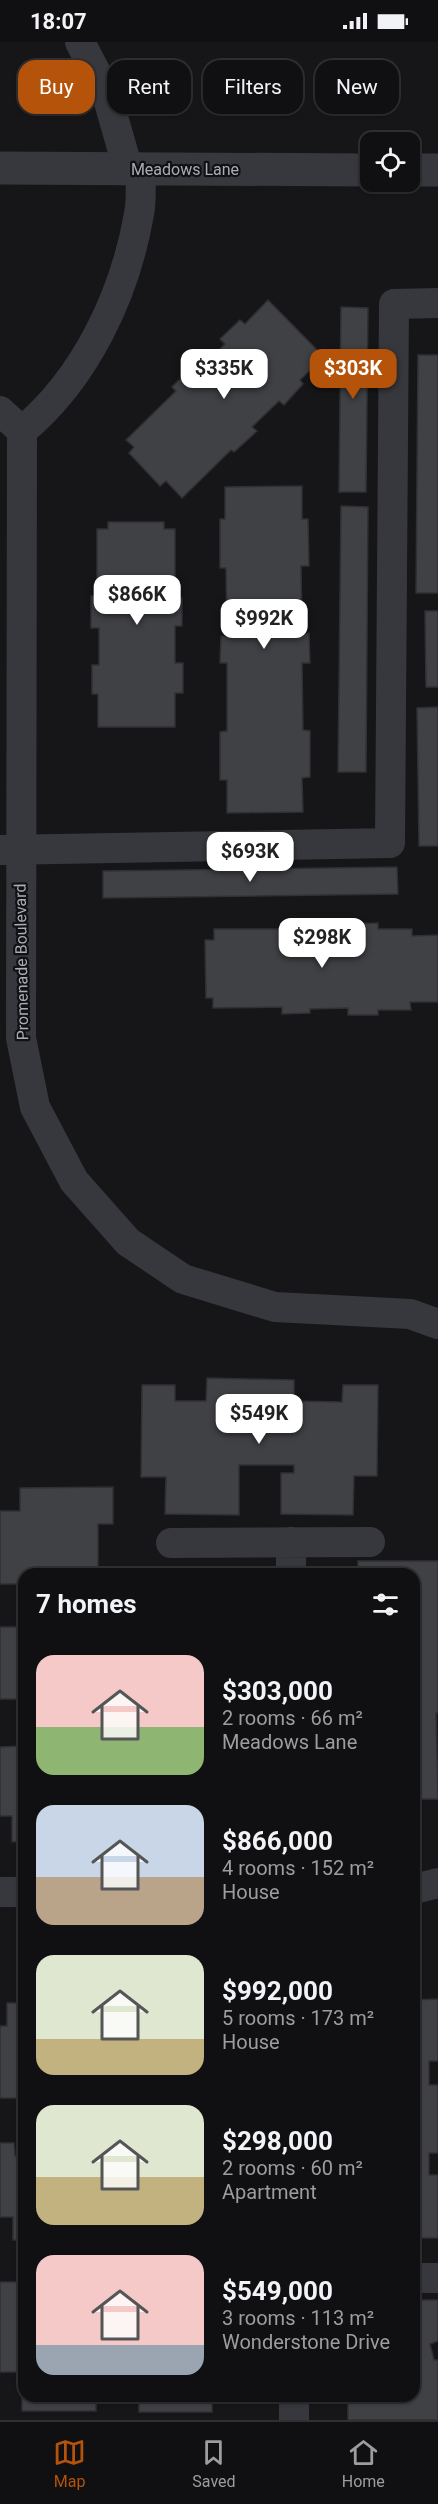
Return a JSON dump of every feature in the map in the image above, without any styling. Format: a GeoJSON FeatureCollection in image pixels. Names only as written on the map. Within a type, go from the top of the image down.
{"type":"FeatureCollection","features":[{"type":"Feature","properties":{"kind":"street"},"geometry":{"type":"LineString","coordinates":[[0,411],[22,431],[37,419],[65,388],[96,337],[119,290],[128,264],[140,213],[134,169],[106,92],[80,42]]}},
{"type":"Feature","properties":{"kind":"street","name":"Meadows Lane"},"geometry":{"type":"LineString","coordinates":[[0,168],[360,170]]}},
{"type":"Feature","properties":{"kind":"street"},"geometry":{"type":"LineString","coordinates":[[420,170],[438,170]]}},
{"type":"Feature","properties":{"kind":"street"},"geometry":{"type":"LineString","coordinates":[[10,850],[390,843],[394,304],[438,303]]}},
{"type":"Feature","properties":{"kind":"street","name":"Promenade Boulevard"},"geometry":{"type":"LineString","coordinates":[[22,431],[10,850],[21,1038],[35,1107],[74,1181],[128,1242],[183,1279],[275,1307],[410,1314],[438,1324]]}},
{"type":"Feature","properties":{"kind":"street"},"geometry":{"type":"LineString","coordinates":[[291,1542],[291,1568]]}},
{"type":"Feature","properties":{"kind":"street"},"geometry":{"type":"LineString","coordinates":[[171,1543],[370,1542]]}},
{"type":"Feature","properties":{"kind":"street"},"geometry":{"type":"LineString","coordinates":[[420,1888],[438,1883]]}},
{"type":"Feature","properties":{"kind":"street"},"geometry":{"type":"LineString","coordinates":[[0,1892],[18,1892]]}},
{"type":"Feature","properties":{"kind":"street"},"geometry":{"type":"LineString","coordinates":[[420,2278],[438,2278]]}},
{"type":"Feature","properties":{"kind":"street"},"geometry":{"type":"LineString","coordinates":[[294,2402],[294,2420]]}},
{"type":"Feature","properties":{"kind":"building"},"geometry":{"type":"Polygon","coordinates":[[[268,300],[324,357],[300,380],[303,384],[284,405],[279,401],[252,427],[257,431],[234,452],[231,450],[182,498],[166,481],[160,486],[129,453],[134,447],[126,440],[176,391],[172,387],[192,367],[197,371],[225,344],[220,339],[240,320],[245,324],[268,300]]]}},
{"type":"Feature","properties":{"kind":"building"},"geometry":{"type":"Polygon","coordinates":[[[341,307],[368,308],[366,492],[339,492],[341,307]]]}},
{"type":"Feature","properties":{"kind":"building"},"geometry":{"type":"Polygon","coordinates":[[[418,355],[438,355],[438,593],[416,593],[418,355]]]}},
{"type":"Feature","properties":{"kind":"building"},"geometry":{"type":"Polygon","coordinates":[[[302,486],[302,519],[308,519],[309,566],[301,566],[302,634],[309,633],[310,663],[302,663],[303,730],[310,731],[310,777],[302,778],[303,812],[227,813],[227,780],[220,780],[220,732],[227,731],[227,663],[220,663],[221,636],[227,636],[226,568],[220,568],[220,519],[225,519],[225,487],[302,486]]]}},
{"type":"Feature","properties":{"kind":"building"},"geometry":{"type":"Polygon","coordinates":[[[341,506],[368,507],[366,772],[338,772],[341,506]]]}},
{"type":"Feature","properties":{"kind":"building"},"geometry":{"type":"Polygon","coordinates":[[[108,522],[164,522],[164,529],[175,529],[175,598],[182,598],[182,626],[175,626],[175,663],[183,663],[183,693],[175,693],[175,727],[98,727],[98,694],[92,694],[92,665],[99,665],[99,628],[91,628],[91,596],[97,596],[97,529],[108,529],[108,522]]]}},
{"type":"Feature","properties":{"kind":"building"},"geometry":{"type":"Polygon","coordinates":[[[425,611],[438,611],[438,687],[426,687],[425,611]]]}},
{"type":"Feature","properties":{"kind":"building"},"geometry":{"type":"Polygon","coordinates":[[[438,707],[438,846],[419,846],[417,708],[438,707]]]}},
{"type":"Feature","properties":{"kind":"building"},"geometry":{"type":"Polygon","coordinates":[[[397,867],[398,894],[103,898],[103,871],[397,867]]]}},
{"type":"Feature","properties":{"kind":"building"},"geometry":{"type":"Polygon","coordinates":[[[309,923],[309,931],[349,931],[348,924],[378,923],[378,929],[412,929],[412,936],[438,935],[438,1002],[410,1002],[411,1010],[378,1010],[378,1015],[348,1015],[348,1008],[310,1009],[310,1013],[282,1014],[282,1007],[213,1008],[213,998],[206,998],[205,940],[214,940],[214,929],[282,929],[282,924],[309,923]]]}},
{"type":"Feature","properties":{"kind":"building"},"geometry":{"type":"Polygon","coordinates":[[[207,1378],[294,1380],[294,1401],[342,1402],[343,1385],[378,1385],[377,1476],[354,1476],[353,1515],[281,1514],[281,1473],[294,1473],[294,1465],[239,1465],[239,1515],[165,1514],[166,1477],[141,1477],[142,1385],[175,1385],[175,1401],[206,1401],[207,1378]]]}},
{"type":"Feature","properties":{"kind":"building"},"geometry":{"type":"Polygon","coordinates":[[[113,1487],[113,1524],[98,1524],[98,1568],[18,1568],[18,1584],[0,1584],[0,1511],[20,1511],[20,1488],[113,1487]]]}},
{"type":"Feature","properties":{"kind":"building"},"geometry":{"type":"Polygon","coordinates":[[[358,1561],[438,1561],[438,1713],[436,1713],[438,1799],[420,1799],[420,1568],[358,1568],[358,1561]]]}},
{"type":"Feature","properties":{"kind":"building"},"geometry":{"type":"Polygon","coordinates":[[[0,1627],[18,1627],[18,1699],[0,1699],[0,1627]]]}},
{"type":"Feature","properties":{"kind":"building"},"geometry":{"type":"Polygon","coordinates":[[[18,1746],[18,1842],[12,1842],[12,1816],[0,1816],[0,1747],[18,1746]]]}},
{"type":"Feature","properties":{"kind":"building"},"geometry":{"type":"Polygon","coordinates":[[[438,1999],[438,2061],[429,2061],[429,2085],[438,2085],[438,2153],[429,2153],[429,2175],[438,2175],[438,2238],[420,2238],[420,2000],[438,1999]]]}},
{"type":"Feature","properties":{"kind":"building"},"geometry":{"type":"Polygon","coordinates":[[[7,2003],[18,2003],[18,2098],[0,2098],[0,2026],[7,2026],[7,2003]]]}},
{"type":"Feature","properties":{"kind":"building"},"geometry":{"type":"Polygon","coordinates":[[[0,2143],[14,2143],[15,2156],[18,2156],[18,2240],[13,2240],[13,2217],[0,2217],[0,2143]]]}},
{"type":"Feature","properties":{"kind":"building"},"geometry":{"type":"Polygon","coordinates":[[[0,2282],[18,2282],[18,2372],[0,2372],[0,2282]]]}},
{"type":"Feature","properties":{"kind":"building"},"geometry":{"type":"Polygon","coordinates":[[[420,2300],[438,2300],[438,2341],[430,2344],[434,2360],[438,2360],[438,2420],[348,2420],[348,2402],[420,2402],[420,2300]]]}},
{"type":"Feature","properties":{"kind":"building"},"geometry":{"type":"Polygon","coordinates":[[[22,2402],[96,2402],[96,2411],[22,2411],[22,2402]]]}},
{"type":"Feature","properties":{"kind":"building"},"geometry":{"type":"Polygon","coordinates":[[[139,2402],[212,2402],[212,2412],[139,2412],[139,2402]]]}}]}
